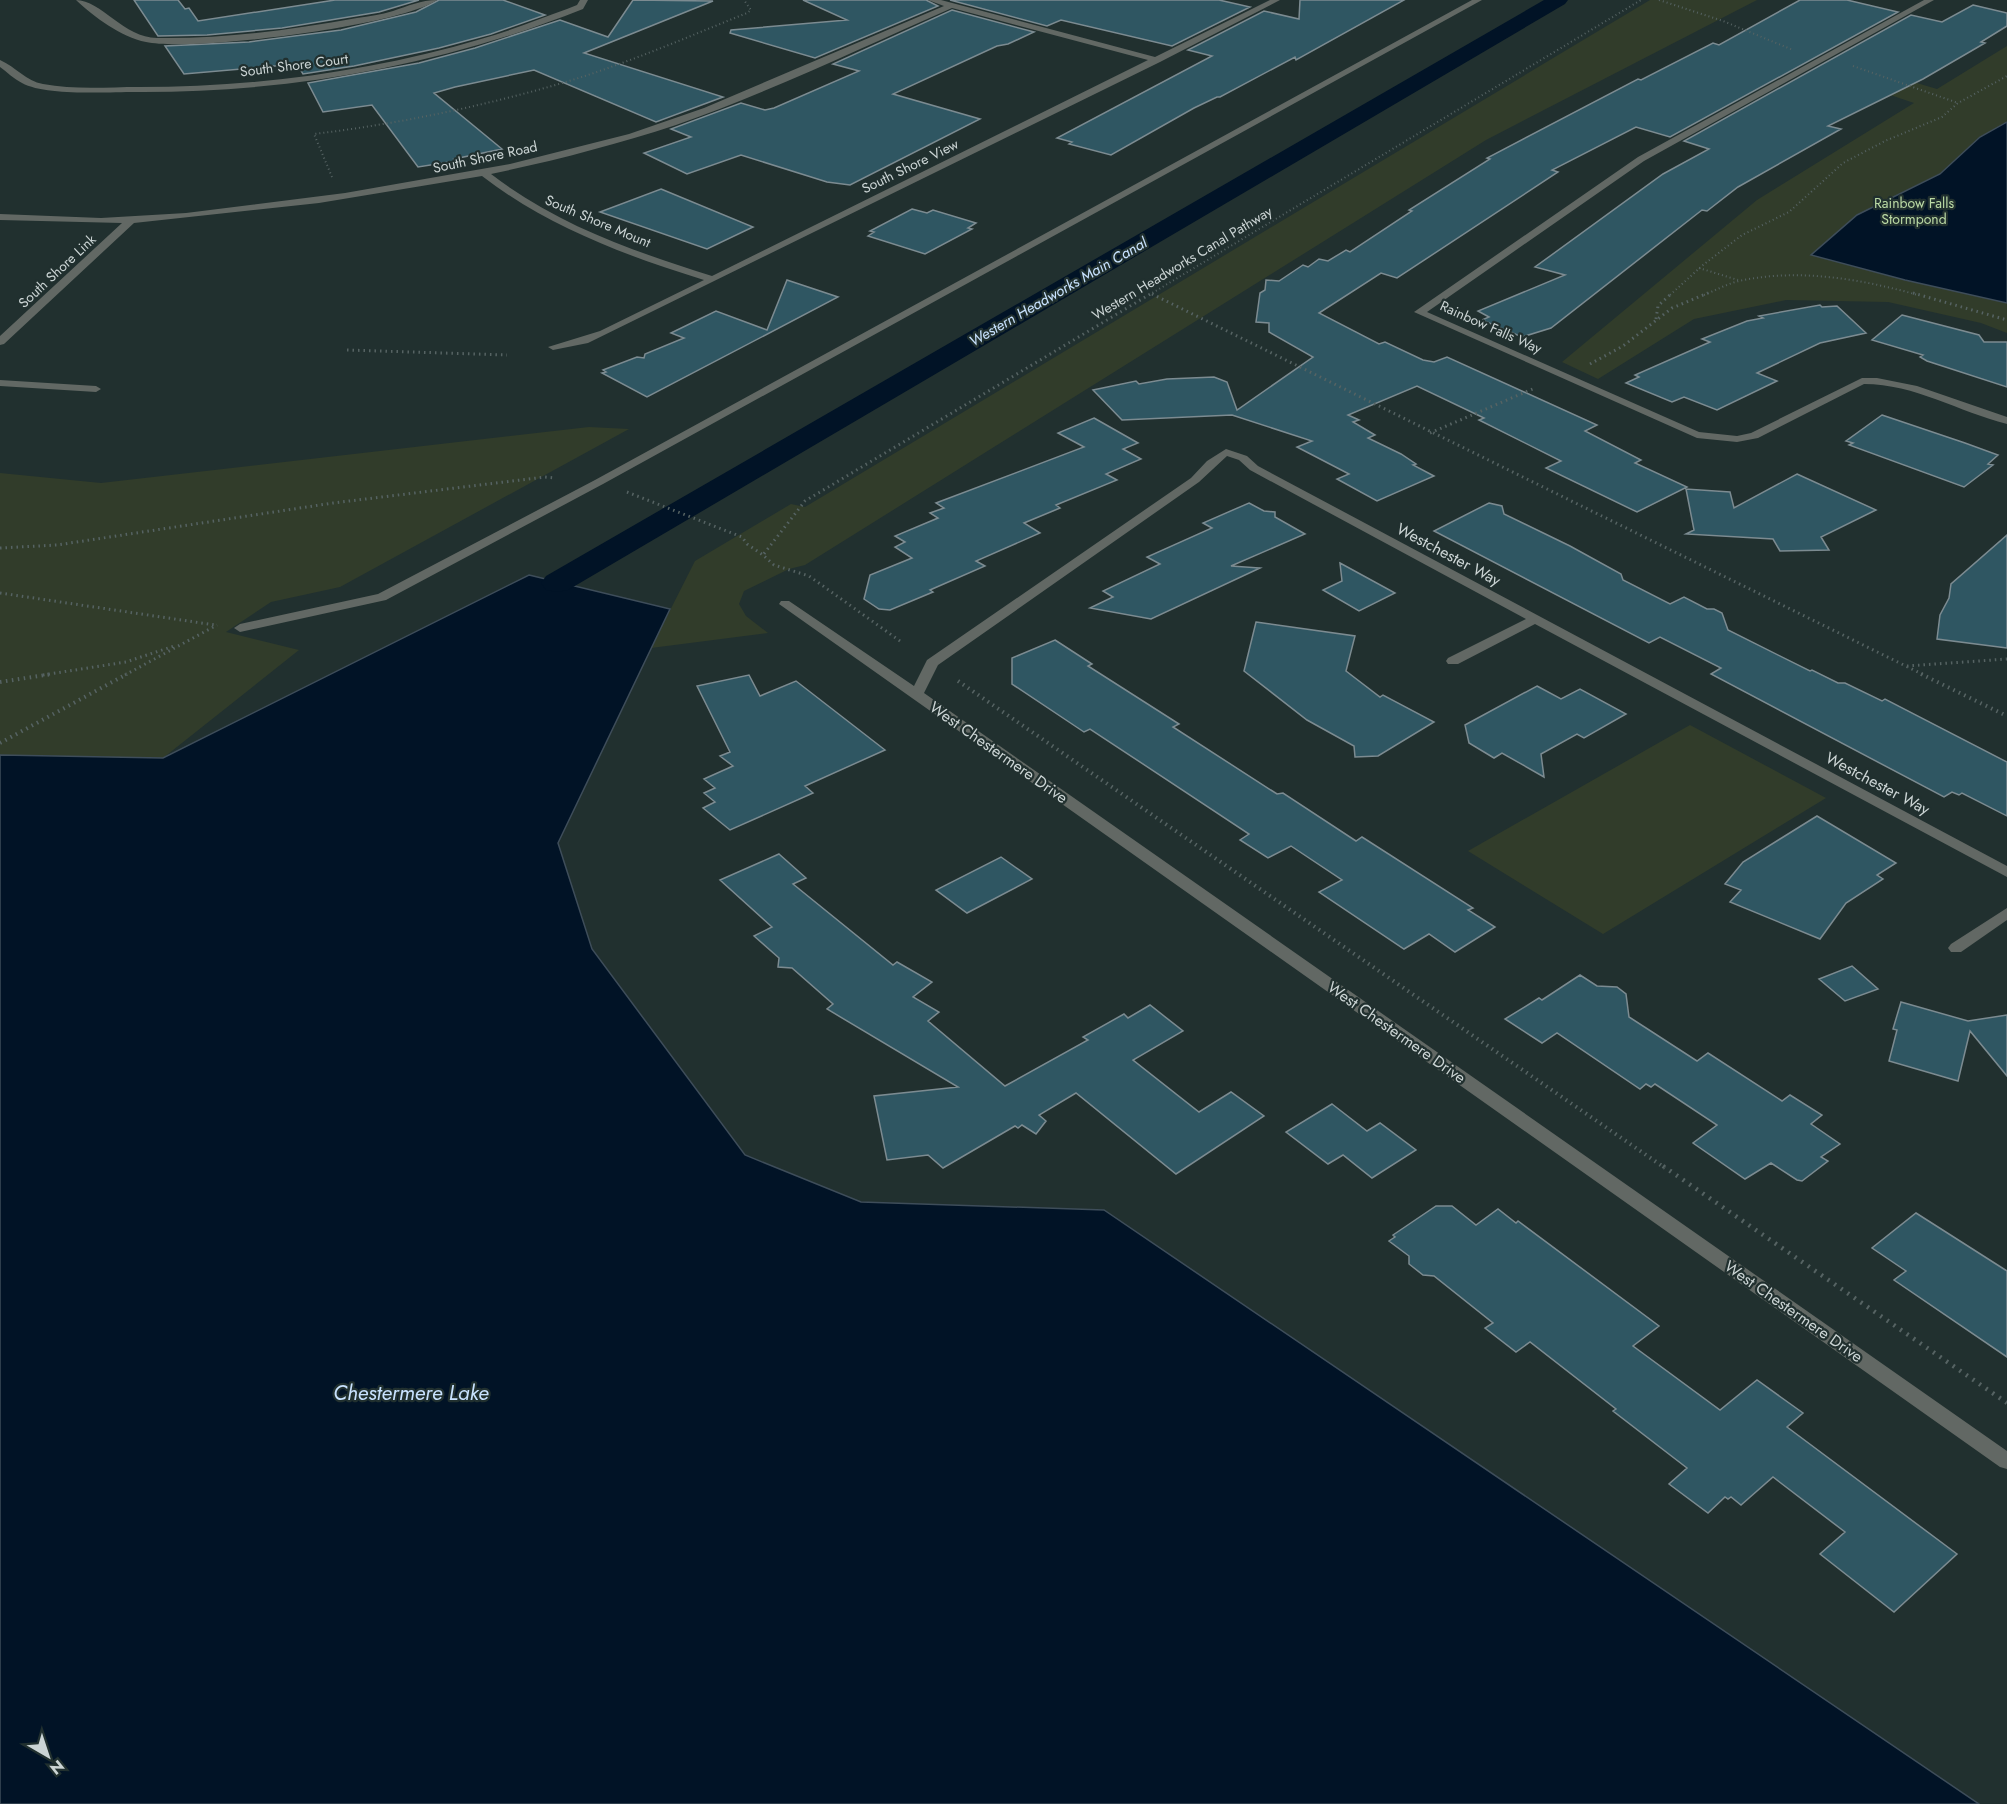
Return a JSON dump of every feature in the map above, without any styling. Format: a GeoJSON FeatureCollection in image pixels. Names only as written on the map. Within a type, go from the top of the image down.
{"type":"FeatureCollection","features":[{"type":"Feature","properties":{"kind":"street"},"geometry":{"type":"LineString","coordinates":[[80,0],[130,35],[141,40],[154,41],[248,38],[294,32],[392,14],[433,0]]}},
{"type":"Feature","properties":{"kind":"street","name":"South Shore Court"},"geometry":{"type":"LineString","coordinates":[[0,63],[26,82],[56,87],[189,88],[287,81],[382,66],[475,44],[580,7],[584,0]]}},
{"type":"Feature","properties":{"kind":"street"},"geometry":{"type":"LineString","coordinates":[[932,0],[1157,60]]}},
{"type":"Feature","properties":{"kind":"street","name":"South Shore View"},"geometry":{"type":"LineString","coordinates":[[553,347],[584,341],[604,333],[1276,0]]}},
{"type":"Feature","properties":{"kind":"street"},"geometry":{"type":"LineString","coordinates":[[240,628],[382,597],[599,482],[1478,0]]}},
{"type":"Feature","properties":{"kind":"street","name":"Rainbow Falls Way"},"geometry":{"type":"LineString","coordinates":[[1930,0],[1641,159],[1419,312],[1696,435],[1737,439],[1754,436],[1862,381],[1875,379],[2007,421]]}},
{"type":"Feature","properties":{"kind":"street","name":"South Shore Road"},"geometry":{"type":"LineString","coordinates":[[0,217],[132,220],[293,203],[399,188],[483,172],[622,139],[672,123],[750,93],[950,6]]}},
{"type":"Feature","properties":{"kind":"street","name":"South Shore Mount"},"geometry":{"type":"LineString","coordinates":[[483,172],[508,194],[550,216],[633,252],[712,279]]}},
{"type":"Feature","properties":{"kind":"street","name":"South Shore Link"},"geometry":{"type":"LineString","coordinates":[[0,342],[132,220]]}},
{"type":"Feature","properties":{"kind":"street"},"geometry":{"type":"LineString","coordinates":[[0,383],[96,389]]}},
{"type":"Feature","properties":{"kind":"street","name":"Westchester Way"},"geometry":{"type":"LineString","coordinates":[[917,694],[932,663],[1195,480],[1226,452],[1243,458],[1264,474],[2007,872]]}},
{"type":"Feature","properties":{"kind":"street","name":"West Chestermere Drive"},"geometry":{"type":"LineString","coordinates":[[785,604],[917,694],[2007,1461]]}},
{"type":"Feature","properties":{"kind":"street"},"geometry":{"type":"LineString","coordinates":[[1453,661],[1536,619]]}},
{"type":"Feature","properties":{"kind":"street"},"geometry":{"type":"LineString","coordinates":[[1956,948],[2007,913]]}},
{"type":"Feature","properties":{"kind":"path"},"geometry":{"type":"LineString","coordinates":[[332,178],[314,134],[393,124],[584,77],[747,13],[751,10],[744,0]]}},
{"type":"Feature","properties":{"kind":"path","name":"Western Headworks Canal Pathway"},"geometry":{"type":"LineString","coordinates":[[763,555],[806,501],[1641,0]]}},
{"type":"Feature","properties":{"kind":"path"},"geometry":{"type":"LineString","coordinates":[[1659,0],[1723,21],[1797,51]]}},
{"type":"Feature","properties":{"kind":"path"},"geometry":{"type":"LineString","coordinates":[[1849,65],[1958,103]]}},
{"type":"Feature","properties":{"kind":"path"},"geometry":{"type":"LineString","coordinates":[[1656,320],[1658,306],[1699,268],[1742,235],[1790,212],[1843,163],[1885,141],[1942,117],[1958,103],[2007,76]]}},
{"type":"Feature","properties":{"kind":"path"},"geometry":{"type":"LineString","coordinates":[[1699,268],[1738,280]]}},
{"type":"Feature","properties":{"kind":"path"},"geometry":{"type":"LineString","coordinates":[[1587,365],[1623,346],[1672,308],[1738,280],[1832,276],[1898,289],[2007,320]]}},
{"type":"Feature","properties":{"kind":"path"},"geometry":{"type":"LineString","coordinates":[[1151,294],[2007,716]]}},
{"type":"Feature","properties":{"kind":"path"},"geometry":{"type":"LineString","coordinates":[[347,350],[507,355]]}},
{"type":"Feature","properties":{"kind":"path"},"geometry":{"type":"LineString","coordinates":[[1430,433],[1539,386]]}},
{"type":"Feature","properties":{"kind":"path"},"geometry":{"type":"LineString","coordinates":[[0,548],[57,545],[333,503],[544,477],[555,478]]}},
{"type":"Feature","properties":{"kind":"path"},"geometry":{"type":"LineString","coordinates":[[599,482],[742,537],[747,544],[774,565],[809,576],[900,641]]}},
{"type":"Feature","properties":{"kind":"path"},"geometry":{"type":"LineString","coordinates":[[0,593],[217,625],[0,742]]}},
{"type":"Feature","properties":{"kind":"path"},"geometry":{"type":"LineString","coordinates":[[0,682],[126,662],[183,644]]}},
{"type":"Feature","properties":{"kind":"path"},"geometry":{"type":"LineString","coordinates":[[1907,666],[2007,659]]}},
{"type":"Feature","properties":{"kind":"path"},"geometry":{"type":"LineString","coordinates":[[958,681],[2007,1404]]}},
{"type":"Feature","properties":{"kind":"green space"},"geometry":{"type":"Polygon","coordinates":[[[1650,0],[1757,0],[1486,140],[805,565],[789,569],[744,591],[739,604],[746,616],[768,633],[651,648],[695,561],[791,504],[805,507],[1650,0]]]}},
{"type":"Feature","properties":{"kind":"green space","name":"Rainbow Falls Stormpond"},"geometry":{"type":"Polygon","coordinates":[[[2007,46],[2007,333],[1981,323],[1888,302],[1786,300],[1694,319],[1598,379],[1562,362],[1757,200],[1914,103],[1825,73],[1846,62],[1937,89],[2007,46]]]}},
{"type":"Feature","properties":{"kind":"green space"},"geometry":{"type":"Polygon","coordinates":[[[589,427],[629,429],[340,587],[271,602],[226,632],[299,650],[163,758],[0,755],[0,473],[101,483],[589,427]]]}},
{"type":"Feature","properties":{"kind":"green space"},"geometry":{"type":"Polygon","coordinates":[[[1690,725],[1826,798],[1603,934],[1468,851],[1690,725]]]}},
{"type":"Feature","properties":{"kind":"water"},"geometry":{"type":"Polygon","coordinates":[[[2007,122],[2007,303],[1905,280],[1811,255],[1857,215],[1940,174],[1980,137],[2007,122]]]}},
{"type":"Feature","properties":{"kind":"water","name":"Chestermere Lake"},"geometry":{"type":"Polygon","coordinates":[[[529,575],[670,609],[558,843],[592,949],[745,1155],[861,1202],[1104,1210],[1979,1804],[0,1804],[0,755],[163,758],[529,575]]]}},
{"type":"Feature","properties":{"kind":"building"},"geometry":{"type":"Polygon","coordinates":[[[134,0],[178,0],[185,9],[189,8],[198,21],[335,0],[419,0],[379,12],[282,28],[207,35],[158,36],[134,0]]]}},
{"type":"Feature","properties":{"kind":"building"},"geometry":{"type":"Polygon","coordinates":[[[439,0],[503,0],[545,15],[491,34],[439,48],[303,74],[297,64],[184,74],[165,46],[249,42],[341,30],[416,12],[439,0]]]}},
{"type":"Feature","properties":{"kind":"building"},"geometry":{"type":"Polygon","coordinates":[[[633,0],[713,1],[584,53],[723,97],[656,122],[534,70],[455,87],[434,93],[502,149],[454,159],[456,161],[418,167],[372,105],[323,112],[308,83],[419,63],[475,48],[560,20],[608,37],[633,0]]]}},
{"type":"Feature","properties":{"kind":"building"},"geometry":{"type":"Polygon","coordinates":[[[803,0],[926,0],[938,6],[815,58],[730,33],[731,30],[847,20],[803,0]]]}},
{"type":"Feature","properties":{"kind":"building"},"geometry":{"type":"Polygon","coordinates":[[[950,0],[1219,0],[1250,7],[1172,46],[1061,20],[1047,26],[950,0]]]}},
{"type":"Feature","properties":{"kind":"building"},"geometry":{"type":"Polygon","coordinates":[[[1300,0],[1404,0],[1296,60],[1295,57],[1220,97],[1194,108],[1111,155],[1069,144],[1072,142],[1057,138],[1212,56],[1188,50],[1264,11],[1299,19],[1300,0]]]}},
{"type":"Feature","properties":{"kind":"building"},"geometry":{"type":"Polygon","coordinates":[[[1800,0],[1847,0],[1898,12],[1670,137],[1636,127],[1552,170],[1558,172],[1397,278],[1381,273],[1319,313],[1379,344],[1385,342],[1423,360],[1434,362],[1447,357],[1597,425],[1585,431],[1641,460],[1635,463],[1687,487],[1637,512],[1546,468],[1561,461],[1479,420],[1484,418],[1417,386],[1348,415],[1359,420],[1353,422],[1375,435],[1368,438],[1401,454],[1416,464],[1413,465],[1434,476],[1377,501],[1337,479],[1349,474],[1297,447],[1312,441],[1232,415],[1122,420],[1093,390],[1136,381],[1139,384],[1167,379],[1214,377],[1227,382],[1237,410],[1313,357],[1269,332],[1269,323],[1256,322],[1260,293],[1265,290],[1266,280],[1279,281],[1303,265],[1308,267],[1319,259],[1328,261],[1346,250],[1350,252],[1412,211],[1409,210],[1490,159],[1487,158],[1638,79],[1641,80],[1713,43],[1719,45],[1800,0]]]}},
{"type":"Feature","properties":{"kind":"building"},"geometry":{"type":"Polygon","coordinates":[[[1973,5],[2007,13],[2007,26],[1981,42],[1985,43],[1923,79],[1828,126],[1841,129],[1738,187],[1707,211],[1702,210],[1551,328],[1522,337],[1482,320],[1489,317],[1478,311],[1565,275],[1535,267],[1663,174],[1709,149],[1684,141],[1911,15],[1942,22],[1973,5]]]}},
{"type":"Feature","properties":{"kind":"building"},"geometry":{"type":"Polygon","coordinates":[[[952,10],[1034,32],[1008,44],[997,46],[893,94],[980,119],[850,185],[827,182],[741,155],[687,174],[644,153],[691,137],[671,129],[741,103],[765,110],[774,108],[859,71],[833,64],[952,10]]]}},
{"type":"Feature","properties":{"kind":"building"},"geometry":{"type":"Polygon","coordinates":[[[661,189],[753,227],[707,249],[600,212],[661,189]]]}},
{"type":"Feature","properties":{"kind":"building"},"geometry":{"type":"Polygon","coordinates":[[[912,209],[927,213],[933,210],[976,223],[968,228],[972,229],[925,254],[868,236],[874,232],[870,231],[912,209]]]}},
{"type":"Feature","properties":{"kind":"building"},"geometry":{"type":"Polygon","coordinates":[[[787,280],[838,297],[647,397],[602,373],[606,372],[603,370],[637,357],[644,358],[645,354],[684,338],[671,333],[716,311],[767,330],[787,280]]]}},
{"type":"Feature","properties":{"kind":"building"},"geometry":{"type":"Polygon","coordinates":[[[1820,305],[1822,307],[1837,306],[1866,333],[1820,343],[1757,373],[1777,381],[1717,410],[1684,397],[1672,402],[1626,383],[1639,377],[1635,375],[1710,342],[1702,339],[1747,321],[1763,318],[1759,316],[1820,305]]]}},
{"type":"Feature","properties":{"kind":"building"},"geometry":{"type":"Polygon","coordinates":[[[1902,315],[1979,335],[1984,342],[2007,342],[2007,387],[1927,361],[1920,357],[1923,355],[1872,340],[1902,315]]]}},
{"type":"Feature","properties":{"kind":"building"},"geometry":{"type":"Polygon","coordinates":[[[1882,415],[1998,455],[1988,464],[1993,465],[1964,487],[1849,445],[1853,443],[1846,441],[1882,415]]]}},
{"type":"Feature","properties":{"kind":"building"},"geometry":{"type":"Polygon","coordinates":[[[1094,418],[1138,443],[1123,449],[1141,459],[1106,474],[1117,480],[1056,505],[1060,508],[1024,523],[1040,533],[976,561],[985,566],[930,590],[933,592],[890,610],[879,609],[864,599],[870,575],[912,558],[895,547],[905,542],[895,536],[938,518],[930,513],[944,508],[936,503],[1084,447],[1058,433],[1094,418]]]}},
{"type":"Feature","properties":{"kind":"building"},"geometry":{"type":"Polygon","coordinates":[[[1797,474],[1876,510],[1821,537],[1829,550],[1780,551],[1773,539],[1686,534],[1694,530],[1686,489],[1730,492],[1734,508],[1797,474]]]}},
{"type":"Feature","properties":{"kind":"building"},"geometry":{"type":"Polygon","coordinates":[[[1249,503],[1264,511],[1275,512],[1275,517],[1305,534],[1231,566],[1260,568],[1151,619],[1090,608],[1113,597],[1103,591],[1160,564],[1147,557],[1212,528],[1203,523],[1249,503]]]}},
{"type":"Feature","properties":{"kind":"building"},"geometry":{"type":"Polygon","coordinates":[[[1489,503],[1502,506],[1504,514],[1570,546],[1621,574],[1623,580],[1670,604],[1684,597],[1707,609],[1714,609],[1722,613],[1728,630],[1810,671],[1838,683],[1845,683],[1882,701],[1885,699],[2007,762],[2007,816],[1962,793],[1959,795],[1952,792],[1944,797],[1711,674],[1721,668],[1660,637],[1649,643],[1434,531],[1489,503]]]}},
{"type":"Feature","properties":{"kind":"building"},"geometry":{"type":"Polygon","coordinates":[[[2007,535],[2007,648],[1937,639],[1940,615],[1949,598],[1951,584],[2007,535]]]}},
{"type":"Feature","properties":{"kind":"building"},"geometry":{"type":"Polygon","coordinates":[[[1340,563],[1395,593],[1359,611],[1323,590],[1342,581],[1340,563]]]}},
{"type":"Feature","properties":{"kind":"building"},"geometry":{"type":"Polygon","coordinates":[[[1256,622],[1355,636],[1346,671],[1380,697],[1383,695],[1434,722],[1378,756],[1355,757],[1354,746],[1307,720],[1244,671],[1256,622]]]}},
{"type":"Feature","properties":{"kind":"building"},"geometry":{"type":"Polygon","coordinates":[[[1055,640],[1092,664],[1088,666],[1179,724],[1173,727],[1277,794],[1283,793],[1356,841],[1362,837],[1473,908],[1468,910],[1495,927],[1455,952],[1429,934],[1404,949],[1319,892],[1342,880],[1291,846],[1268,858],[1240,840],[1249,834],[1090,729],[1084,732],[1012,684],[1012,658],[1055,640]]]}},
{"type":"Feature","properties":{"kind":"building"},"geometry":{"type":"Polygon","coordinates":[[[749,675],[760,696],[796,681],[885,750],[805,786],[813,793],[730,830],[703,808],[715,802],[704,793],[715,788],[704,779],[733,766],[720,756],[730,752],[697,686],[749,675]]]}},
{"type":"Feature","properties":{"kind":"building"},"geometry":{"type":"Polygon","coordinates":[[[1537,686],[1561,699],[1580,689],[1626,714],[1584,738],[1577,734],[1541,754],[1544,777],[1502,753],[1494,758],[1469,743],[1465,725],[1537,686]]]}},
{"type":"Feature","properties":{"kind":"building"},"geometry":{"type":"Polygon","coordinates":[[[1817,816],[1896,863],[1877,875],[1883,879],[1846,903],[1820,939],[1730,902],[1741,890],[1725,884],[1743,862],[1817,816]]]}},
{"type":"Feature","properties":{"kind":"building"},"geometry":{"type":"Polygon","coordinates":[[[779,854],[806,878],[793,884],[893,965],[897,962],[932,982],[913,997],[939,1012],[928,1021],[1005,1086],[1088,1040],[1083,1037],[1124,1014],[1128,1018],[1150,1005],[1183,1031],[1133,1060],[1199,1112],[1231,1092],[1264,1116],[1176,1174],[1076,1093],[1039,1115],[1046,1121],[1036,1134],[1022,1125],[1018,1128],[1015,1126],[943,1168],[928,1155],[887,1160],[874,1096],[958,1087],[827,1009],[833,1004],[792,968],[778,967],[779,958],[754,936],[772,927],[720,880],[779,854]]]}},
{"type":"Feature","properties":{"kind":"building"},"geometry":{"type":"Polygon","coordinates":[[[1001,857],[1032,879],[967,913],[936,890],[1001,857]]]}},
{"type":"Feature","properties":{"kind":"building"},"geometry":{"type":"Polygon","coordinates":[[[1852,966],[1878,989],[1845,1001],[1819,979],[1852,966]]]}},
{"type":"Feature","properties":{"kind":"building"},"geometry":{"type":"Polygon","coordinates":[[[1580,975],[1597,986],[1617,987],[1626,994],[1629,1017],[1697,1061],[1708,1053],[1782,1101],[1790,1095],[1822,1115],[1811,1124],[1840,1144],[1821,1157],[1828,1161],[1802,1181],[1771,1163],[1745,1179],[1693,1143],[1717,1125],[1655,1084],[1651,1087],[1646,1084],[1640,1089],[1557,1033],[1542,1043],[1505,1019],[1539,998],[1542,1000],[1580,975]]]}},
{"type":"Feature","properties":{"kind":"building"},"geometry":{"type":"Polygon","coordinates":[[[1901,1002],[1968,1021],[2007,1015],[2007,1076],[1970,1031],[1958,1081],[1889,1061],[1897,1030],[1893,1029],[1901,1002]]]}},
{"type":"Feature","properties":{"kind":"building"},"geometry":{"type":"Polygon","coordinates":[[[1332,1104],[1367,1131],[1380,1123],[1416,1150],[1372,1178],[1343,1155],[1328,1164],[1286,1132],[1332,1104]]]}},
{"type":"Feature","properties":{"kind":"building"},"geometry":{"type":"Polygon","coordinates":[[[1436,1206],[1452,1206],[1476,1225],[1498,1209],[1516,1223],[1518,1221],[1659,1326],[1633,1346],[1720,1410],[1757,1380],[1803,1413],[1787,1427],[1957,1554],[1894,1612],[1820,1554],[1845,1532],[1773,1477],[1741,1505],[1731,1497],[1728,1499],[1725,1497],[1708,1513],[1669,1484],[1687,1468],[1613,1411],[1616,1409],[1530,1342],[1516,1352],[1485,1328],[1493,1323],[1434,1276],[1423,1275],[1409,1264],[1409,1256],[1389,1241],[1395,1237],[1393,1235],[1436,1206]]]}},
{"type":"Feature","properties":{"kind":"building"},"geometry":{"type":"Polygon","coordinates":[[[1916,1213],[2007,1271],[2007,1357],[1894,1280],[1906,1271],[1872,1248],[1916,1213]]]}},
{"type":"Feature","properties":{"kind":"waterway","name":"Western Headworks Main Canal"},"geometry":{"type":"LineString","coordinates":[[557,583],[1558,0]]}}]}
